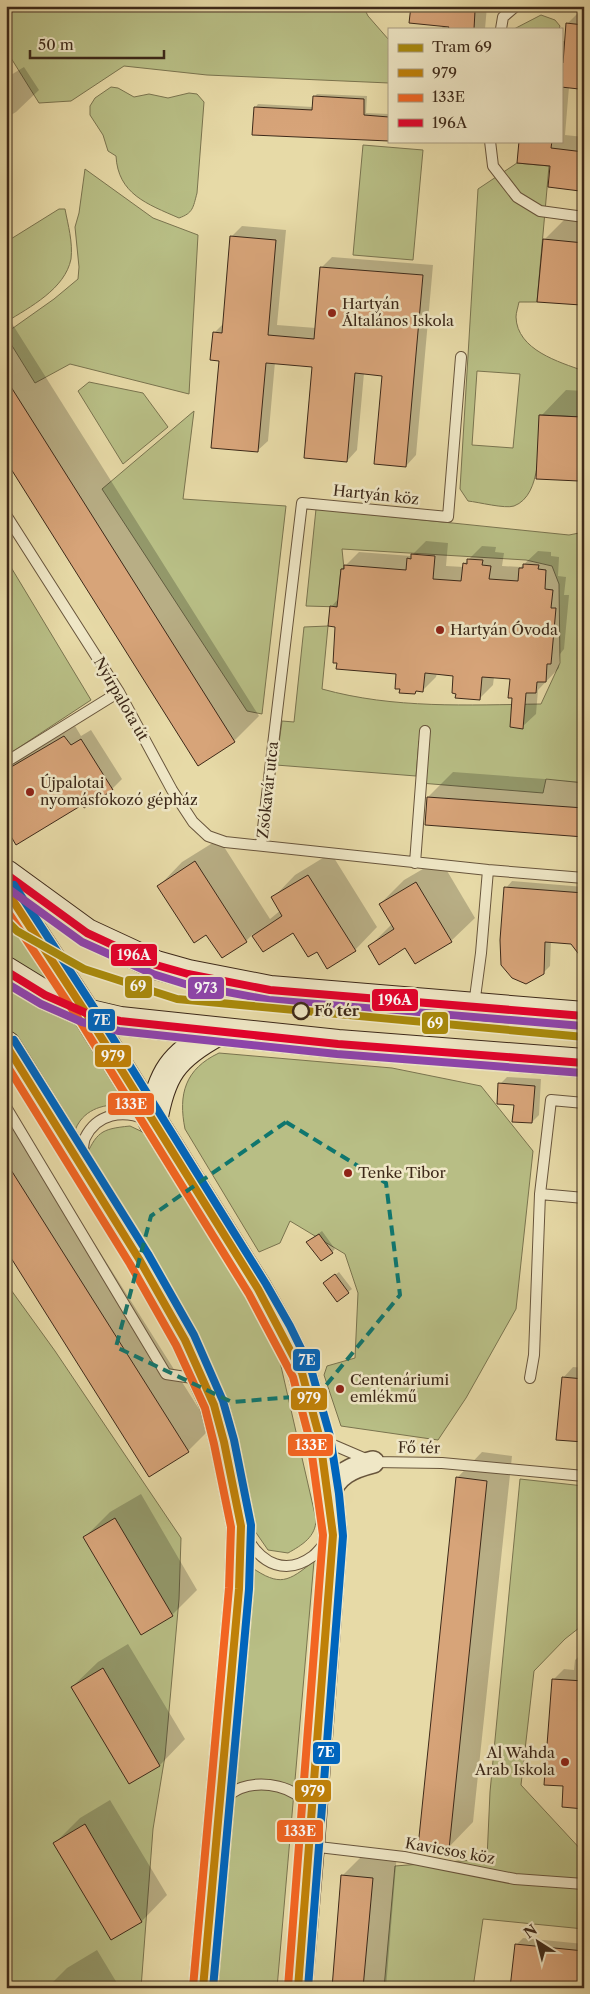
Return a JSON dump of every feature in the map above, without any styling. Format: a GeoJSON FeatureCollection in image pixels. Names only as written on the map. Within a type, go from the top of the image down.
{"type":"FeatureCollection","features":[{"type":"Feature","properties":{"kind":"main road"},"geometry":{"type":"LineString","coordinates":[[6,874],[87,933],[138,957],[188,974],[270,990],[584,1016]]}},
{"type":"Feature","properties":{"kind":"main road"},"geometry":{"type":"LineString","coordinates":[[6,890],[86,1013],[258,1289],[302,1373],[320,1439],[333,1535],[298,1988]]}},
{"type":"Feature","properties":{"kind":"main road"},"geometry":{"type":"LineString","coordinates":[[6,971],[45,995],[86,1013],[120,1021],[385,1048],[584,1062]]}},
{"type":"Feature","properties":{"kind":"main road"},"geometry":{"type":"LineString","coordinates":[[153,1122],[158,1095],[167,1073],[179,1058],[194,1045],[217,1032]]}},
{"type":"Feature","properties":{"kind":"main road"},"geometry":{"type":"LineString","coordinates":[[6,1046],[144,1267],[185,1340],[214,1405],[224,1442],[241,1526],[239,1589],[203,1988]]}},
{"type":"Feature","properties":{"kind":"street"},"geometry":{"type":"LineString","coordinates":[[329,1496],[332,1488],[341,1476],[354,1467],[373,1462]]}},
{"type":"Feature","properties":{"kind":"lane"},"geometry":{"type":"LineString","coordinates":[[501,28],[503,17],[516,6]]}},
{"type":"Feature","properties":{"kind":"lane"},"geometry":{"type":"LineString","coordinates":[[490,142],[493,166],[517,197],[540,211],[584,217]]}},
{"type":"Feature","properties":{"kind":"lane","name":"Hartyán köz"},"geometry":{"type":"LineString","coordinates":[[302,503],[448,517],[461,357]]}},
{"type":"Feature","properties":{"kind":"lane","name":"Zsókavár utca"},"geometry":{"type":"LineString","coordinates":[[302,503],[261,845],[415,863],[584,878]]}},
{"type":"Feature","properties":{"kind":"lane","name":"Nyírpalota út"},"geometry":{"type":"LineString","coordinates":[[6,515],[119,692],[172,790],[193,822],[208,836],[226,842],[261,845]]}},
{"type":"Feature","properties":{"kind":"lane"},"geometry":{"type":"LineString","coordinates":[[6,762],[119,692]]}},
{"type":"Feature","properties":{"kind":"lane"},"geometry":{"type":"LineString","coordinates":[[415,863],[424,731]]}},
{"type":"Feature","properties":{"kind":"lane"},"geometry":{"type":"LineString","coordinates":[[474,1006],[481,953],[488,870]]}},
{"type":"Feature","properties":{"kind":"lane"},"geometry":{"type":"LineString","coordinates":[[530,1378],[534,1355],[540,1194],[552,1100],[584,1103]]}},
{"type":"Feature","properties":{"kind":"lane"},"geometry":{"type":"LineString","coordinates":[[6,1107],[166,1374],[202,1379]]}},
{"type":"Feature","properties":{"kind":"lane"},"geometry":{"type":"LineString","coordinates":[[80,1165],[85,1138],[96,1123],[113,1114],[132,1114],[153,1122]]}},
{"type":"Feature","properties":{"kind":"lane"},"geometry":{"type":"LineString","coordinates":[[540,1194],[584,1198]]}},
{"type":"Feature","properties":{"kind":"lane","name":"Fő tér"},"geometry":{"type":"LineString","coordinates":[[320,1439],[373,1462],[442,1463],[584,1476]]}},
{"type":"Feature","properties":{"kind":"lane"},"geometry":{"type":"LineString","coordinates":[[241,1526],[252,1547],[264,1558],[276,1565],[288,1567],[313,1556],[333,1535]]}},
{"type":"Feature","properties":{"kind":"lane"},"geometry":{"type":"LineString","coordinates":[[220,1802],[238,1788],[252,1784],[272,1786],[288,1789],[298,1794],[312,1813]]}},
{"type":"Feature","properties":{"kind":"lane","name":"Kavicsos köz"},"geometry":{"type":"LineString","coordinates":[[310,1846],[404,1857],[516,1879],[584,1884]]}},
{"type":"Feature","properties":{"kind":"highlighted area"},"geometry":{"type":"Polygon","coordinates":[[[286,1122],[386,1183],[400,1295],[318,1395],[232,1402],[116,1347],[151,1216],[286,1122]]]}},
{"type":"Feature","properties":{"kind":"green space"},"geometry":{"type":"Polygon","coordinates":[[[6,6],[363,6],[368,16],[388,39],[388,83],[207,75],[124,66],[71,101],[39,103],[6,50],[6,6]]]}},
{"type":"Feature","properties":{"kind":"green space"},"geometry":{"type":"Polygon","coordinates":[[[541,15],[555,20],[560,26],[559,28],[516,28],[541,15]]]}},
{"type":"Feature","properties":{"kind":"green space"},"geometry":{"type":"Polygon","coordinates":[[[111,87],[118,88],[134,97],[149,94],[168,98],[189,93],[197,94],[204,102],[197,193],[193,206],[187,214],[179,218],[156,208],[136,196],[122,180],[116,156],[108,151],[103,135],[90,115],[90,106],[95,98],[111,87]]]}},
{"type":"Feature","properties":{"kind":"green space"},"geometry":{"type":"Polygon","coordinates":[[[363,145],[423,150],[413,260],[353,255],[363,145]]]}},
{"type":"Feature","properties":{"kind":"green space"},"geometry":{"type":"Polygon","coordinates":[[[517,163],[549,166],[537,302],[519,302],[516,317],[518,328],[531,346],[552,359],[584,371],[584,412],[582,417],[540,415],[539,452],[534,479],[530,491],[523,500],[510,507],[468,501],[460,489],[478,189],[517,163]],[[477,371],[472,445],[513,448],[520,374],[477,371]]]}},
{"type":"Feature","properties":{"kind":"green space"},"geometry":{"type":"Polygon","coordinates":[[[85,169],[153,218],[198,235],[189,394],[70,364],[35,383],[6,336],[6,333],[54,299],[78,279],[79,267],[75,227],[79,213],[85,169]]]}},
{"type":"Feature","properties":{"kind":"green space"},"geometry":{"type":"Polygon","coordinates":[[[59,209],[65,209],[71,240],[71,259],[67,270],[62,279],[45,296],[6,322],[6,242],[59,209]]]}},
{"type":"Feature","properties":{"kind":"green space"},"geometry":{"type":"Polygon","coordinates":[[[89,382],[143,393],[168,427],[123,464],[78,391],[89,382]]]}},
{"type":"Feature","properties":{"kind":"green space"},"geometry":{"type":"Polygon","coordinates":[[[194,411],[183,499],[286,506],[262,714],[247,711],[102,489],[194,411]]]}},
{"type":"Feature","properties":{"kind":"green space"},"geometry":{"type":"Polygon","coordinates":[[[316,509],[569,535],[584,532],[584,783],[546,779],[543,793],[420,783],[424,739],[419,741],[416,776],[276,765],[282,721],[294,722],[304,627],[328,626],[322,689],[376,700],[431,704],[541,704],[560,663],[559,584],[552,566],[526,560],[342,549],[344,569],[341,569],[339,589],[341,607],[306,606],[316,509]]]}},
{"type":"Feature","properties":{"kind":"green space"},"geometry":{"type":"Polygon","coordinates":[[[6,559],[91,700],[6,756],[6,559]]]}},
{"type":"Feature","properties":{"kind":"green space"},"geometry":{"type":"Polygon","coordinates":[[[6,906],[65,998],[6,960],[6,906]]]}},
{"type":"Feature","properties":{"kind":"green space"},"geometry":{"type":"Polygon","coordinates":[[[6,978],[83,1027],[131,1106],[110,1105],[90,1111],[77,1125],[71,1139],[6,1036],[6,978]]]}},
{"type":"Feature","properties":{"kind":"green space","name":"Fő tér"},"geometry":{"type":"Polygon","coordinates":[[[219,1053],[392,1068],[481,1086],[533,1151],[516,1309],[466,1398],[438,1440],[341,1426],[324,1375],[327,1366],[355,1358],[358,1293],[345,1254],[290,1221],[280,1243],[259,1252],[185,1129],[183,1116],[184,1094],[191,1075],[207,1059],[219,1053]]]}},
{"type":"Feature","properties":{"kind":"green space"},"geometry":{"type":"Polygon","coordinates":[[[130,1126],[147,1134],[275,1340],[316,1519],[311,1536],[288,1553],[268,1550],[250,1524],[234,1440],[84,1160],[92,1143],[101,1134],[112,1129],[130,1126]]]}},
{"type":"Feature","properties":{"kind":"green space"},"geometry":{"type":"Polygon","coordinates":[[[6,1283],[55,1351],[181,1538],[179,1599],[165,1756],[153,1829],[141,1988],[6,1988],[6,1283]]]}},
{"type":"Feature","properties":{"kind":"green space"},"geometry":{"type":"Polygon","coordinates":[[[520,1479],[584,1486],[584,1624],[565,1639],[534,1671],[521,1785],[584,1853],[584,1929],[483,1919],[473,1988],[384,1988],[395,1866],[487,1859],[490,1792],[520,1479]]]}},
{"type":"Feature","properties":{"kind":"green space"},"geometry":{"type":"Polygon","coordinates":[[[314,1561],[277,1988],[214,1988],[251,1567],[269,1577],[284,1579],[297,1574],[314,1561]]]}},
{"type":"Feature","properties":{"kind":"building"},"geometry":{"type":"Polygon","coordinates":[[[411,6],[436,6],[475,11],[474,28],[448,28],[409,23],[411,6]]]}},
{"type":"Feature","properties":{"kind":"building"},"geometry":{"type":"Polygon","coordinates":[[[566,23],[584,25],[584,50],[582,50],[579,89],[562,87],[566,23]]]}},
{"type":"Feature","properties":{"kind":"building"},"geometry":{"type":"Polygon","coordinates":[[[313,96],[364,99],[364,115],[388,117],[388,141],[252,135],[254,107],[312,110],[313,96]]]}},
{"type":"Feature","properties":{"kind":"building"},"geometry":{"type":"Polygon","coordinates":[[[519,142],[552,142],[551,148],[584,152],[580,191],[548,187],[550,166],[517,163],[519,142]]]}},
{"type":"Feature","properties":{"kind":"building"},"geometry":{"type":"Polygon","coordinates":[[[230,236],[276,240],[268,335],[314,339],[320,267],[423,275],[406,467],[374,464],[382,376],[355,373],[347,462],[304,458],[312,367],[266,363],[258,452],[211,448],[219,361],[210,360],[213,332],[222,333],[230,236]]]}},
{"type":"Feature","properties":{"kind":"building"},"geometry":{"type":"Polygon","coordinates":[[[543,239],[584,243],[584,277],[581,305],[537,302],[543,239]]]}},
{"type":"Feature","properties":{"kind":"building"},"geometry":{"type":"Polygon","coordinates":[[[6,379],[235,742],[198,766],[6,461],[6,379]]]}},
{"type":"Feature","properties":{"kind":"building"},"geometry":{"type":"Polygon","coordinates":[[[539,415],[582,417],[579,481],[536,479],[539,415]]]}},
{"type":"Feature","properties":{"kind":"building","name":"Hartyán Óvoda"},"geometry":{"type":"Polygon","coordinates":[[[411,554],[435,556],[433,579],[461,581],[463,563],[467,564],[467,559],[483,560],[482,565],[491,566],[489,579],[518,581],[519,568],[523,568],[523,564],[539,565],[538,569],[546,570],[545,589],[553,590],[551,608],[556,608],[551,664],[547,664],[546,682],[537,682],[536,693],[526,693],[523,729],[510,727],[512,698],[508,698],[510,679],[482,677],[480,700],[455,698],[456,694],[452,693],[453,676],[425,673],[423,692],[416,691],[415,694],[399,693],[400,689],[395,689],[396,674],[336,669],[337,663],[333,663],[335,627],[328,626],[330,606],[337,607],[341,569],[344,569],[344,565],[406,570],[407,558],[411,559],[411,554]]]}},
{"type":"Feature","properties":{"kind":"building"},"geometry":{"type":"Polygon","coordinates":[[[64,736],[71,745],[81,739],[113,790],[84,808],[82,805],[16,845],[6,828],[6,770],[64,736]]]}},
{"type":"Feature","properties":{"kind":"building"},"geometry":{"type":"Polygon","coordinates":[[[427,797],[584,808],[584,837],[425,825],[427,797]]]}},
{"type":"Feature","properties":{"kind":"building"},"geometry":{"type":"Polygon","coordinates":[[[195,861],[247,942],[222,958],[206,935],[194,943],[157,886],[195,861]]]}},
{"type":"Feature","properties":{"kind":"building"},"geometry":{"type":"Polygon","coordinates":[[[308,875],[356,951],[327,969],[317,952],[308,957],[293,933],[263,952],[252,936],[282,916],[271,897],[308,875]]]}},
{"type":"Feature","properties":{"kind":"building"},"geometry":{"type":"Polygon","coordinates":[[[416,882],[452,942],[415,964],[405,948],[379,965],[368,946],[394,929],[379,904],[416,882]]]}},
{"type":"Feature","properties":{"kind":"building"},"geometry":{"type":"Polygon","coordinates":[[[504,887],[584,893],[584,961],[571,944],[545,942],[544,974],[526,984],[512,978],[501,965],[500,940],[504,887]]]}},
{"type":"Feature","properties":{"kind":"building"},"geometry":{"type":"Polygon","coordinates":[[[498,1083],[535,1086],[532,1123],[512,1122],[514,1105],[497,1104],[498,1083]]]}},
{"type":"Feature","properties":{"kind":"building"},"geometry":{"type":"Polygon","coordinates":[[[6,1162],[189,1452],[149,1477],[6,1250],[6,1162]]]}},
{"type":"Feature","properties":{"kind":"building"},"geometry":{"type":"Polygon","coordinates":[[[319,1234],[333,1253],[321,1261],[306,1242],[319,1234]]]}},
{"type":"Feature","properties":{"kind":"building"},"geometry":{"type":"Polygon","coordinates":[[[335,1274],[349,1293],[337,1302],[323,1283],[335,1274]]]}},
{"type":"Feature","properties":{"kind":"building"},"geometry":{"type":"Polygon","coordinates":[[[562,1377],[584,1379],[584,1442],[556,1440],[562,1377]]]}},
{"type":"Feature","properties":{"kind":"building"},"geometry":{"type":"Polygon","coordinates":[[[456,1477],[487,1481],[449,1849],[418,1847],[456,1477]]]}},
{"type":"Feature","properties":{"kind":"building"},"geometry":{"type":"Polygon","coordinates":[[[115,1518],[173,1616],[141,1635],[83,1537],[115,1518]]]}},
{"type":"Feature","properties":{"kind":"building"},"geometry":{"type":"Polygon","coordinates":[[[103,1668],[160,1766],[129,1784],[71,1687],[103,1668]]]}},
{"type":"Feature","properties":{"kind":"building","name":"Al Wahda Arab Iskola"},"geometry":{"type":"Polygon","coordinates":[[[552,1679],[584,1681],[584,1809],[562,1807],[563,1786],[544,1785],[552,1679]]]}},
{"type":"Feature","properties":{"kind":"building"},"geometry":{"type":"Polygon","coordinates":[[[85,1824],[142,1922],[111,1940],[53,1843],[85,1824]]]}},
{"type":"Feature","properties":{"kind":"building"},"geometry":{"type":"Polygon","coordinates":[[[341,1875],[373,1878],[363,1988],[332,1988],[341,1875]]]}},
{"type":"Feature","properties":{"kind":"building"},"geometry":{"type":"Polygon","coordinates":[[[515,1944],[584,1951],[584,1988],[510,1988],[515,1944]]]}},
{"type":"Feature","properties":{"kind":"tram line","name":"69"},"geometry":{"type":"LineString","coordinates":[[6,920],[17,931],[84,969],[177,999],[584,1037]]}},
{"type":"Feature","properties":{"kind":"transit line","name":"196A"},"geometry":{"type":"LineString","coordinates":[[6,874],[87,933],[156,965],[188,974],[270,990],[584,1016]]}},
{"type":"Feature","properties":{"kind":"transit line","name":"7E"},"geometry":{"type":"LineString","coordinates":[[14,885],[94,1008],[266,1284],[290,1326],[311,1369],[330,1436],[343,1536],[308,1988]]}},
{"type":"Feature","properties":{"kind":"transit line","name":"973"},"geometry":{"type":"LineString","coordinates":[[6,887],[82,942],[153,974],[185,984],[269,1000],[583,1026]]}},
{"type":"Feature","properties":{"kind":"transit line","name":"979"},"geometry":{"type":"LineString","coordinates":[[6,890],[86,1013],[258,1289],[302,1373],[320,1439],[333,1535],[298,1988]]}},
{"type":"Feature","properties":{"kind":"transit line","name":"133E"},"geometry":{"type":"LineString","coordinates":[[6,909],[78,1018],[249,1294],[293,1377],[310,1441],[323,1535],[288,1987]]}},
{"type":"Feature","properties":{"kind":"transit line","name":"196A"},"geometry":{"type":"LineString","coordinates":[[6,971],[45,995],[86,1013],[120,1021],[338,1044],[584,1063]]}},
{"type":"Feature","properties":{"kind":"transit line","name":"973"},"geometry":{"type":"LineString","coordinates":[[6,983],[41,1004],[82,1022],[119,1031],[337,1054],[583,1073]]}},
{"type":"Feature","properties":{"kind":"transit line","name":"7E"},"geometry":{"type":"LineString","coordinates":[[14,1040],[148,1254],[194,1335],[223,1401],[234,1440],[251,1525],[249,1589],[213,1988]]}},
{"type":"Feature","properties":{"kind":"transit line","name":"979"},"geometry":{"type":"LineString","coordinates":[[6,1045],[139,1259],[185,1340],[214,1405],[224,1442],[241,1526],[239,1589],[203,1988]]}},
{"type":"Feature","properties":{"kind":"transit line","name":"133E"},"geometry":{"type":"LineString","coordinates":[[6,1064],[130,1264],[176,1345],[205,1408],[231,1527],[229,1588],[193,1987]]}},
{"type":"Feature","properties":{"kind":"place","name":"Hartyán Általános Iskola"},"geometry":{"type":"Point","coordinates":[332,313]}},
{"type":"Feature","properties":{"kind":"place","name":"Hartyán Óvoda"},"geometry":{"type":"Point","coordinates":[440,630]}},
{"type":"Feature","properties":{"kind":"place","name":"Újpalotai nyomásfokozó gépház"},"geometry":{"type":"Point","coordinates":[30,792]}},
{"type":"Feature","properties":{"kind":"place","name":"Fő tér"},"geometry":{"type":"Point","coordinates":[301,1011]}},
{"type":"Feature","properties":{"kind":"place","name":"Tenke Tibor"},"geometry":{"type":"Point","coordinates":[348,1173]}},
{"type":"Feature","properties":{"kind":"place","name":"Centenáriumi emlékmű"},"geometry":{"type":"Point","coordinates":[340,1389]}},
{"type":"Feature","properties":{"kind":"place","name":"Al Wahda Arab Iskola"},"geometry":{"type":"Point","coordinates":[565,1762]}}]}
